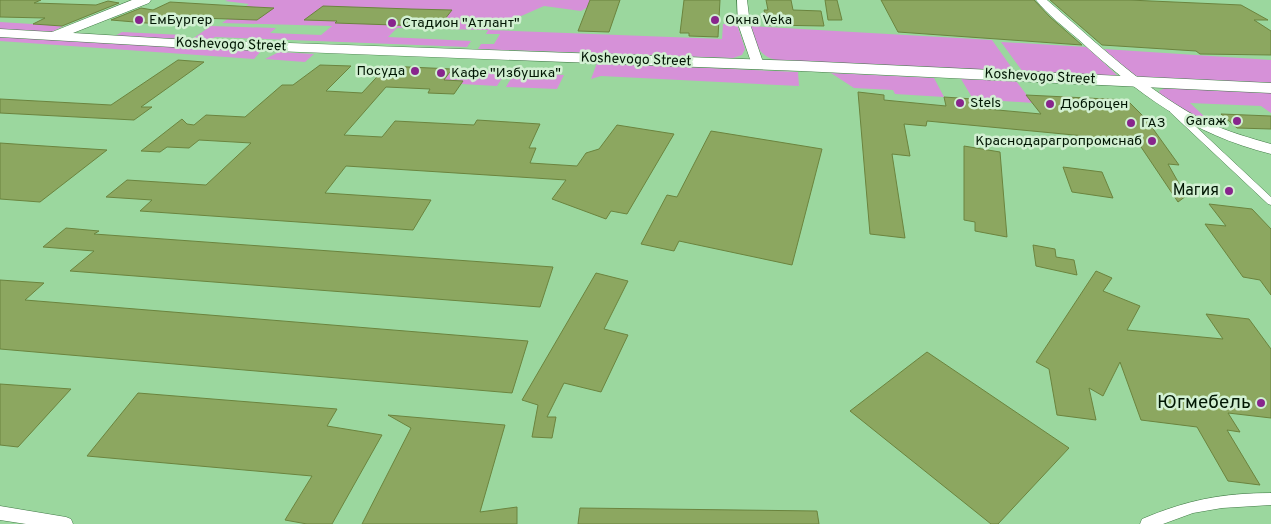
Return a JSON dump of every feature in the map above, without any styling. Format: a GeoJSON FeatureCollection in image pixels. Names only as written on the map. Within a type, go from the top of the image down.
{"type":"FeatureCollection","features":[{"type":"Feature","properties":{"kind":"street"},"geometry":{"type":"LineString","coordinates":[[50,37],[144,0]]}},
{"type":"Feature","properties":{"kind":"street"},"geometry":{"type":"LineString","coordinates":[[742,0],[744,24],[758,65]]}},
{"type":"Feature","properties":{"kind":"street"},"geometry":{"type":"LineString","coordinates":[[1041,0],[1135,82],[1166,104],[1190,119],[1213,130],[1240,141],[1271,149]]}},
{"type":"Feature","properties":{"kind":"street","name":"Koshevogo Street"},"geometry":{"type":"LineString","coordinates":[[0,33],[50,37],[758,65],[1271,88]]}},
{"type":"Feature","properties":{"kind":"lane"},"geometry":{"type":"LineString","coordinates":[[1166,104],[1271,202]]}},
{"type":"Feature","properties":{"kind":"lane"},"geometry":{"type":"LineString","coordinates":[[1147,524],[1188,507],[1211,502],[1271,499]]}},
{"type":"Feature","properties":{"kind":"lane"},"geometry":{"type":"LineString","coordinates":[[0,512],[66,524]]}},
{"type":"Feature","properties":{"kind":"shaded area"},"geometry":{"type":"Polygon","coordinates":[[[600,0],[581,11],[544,6],[489,30],[722,39],[723,24],[737,24],[745,49],[742,55],[733,58],[478,49],[481,44],[494,44],[500,34],[486,34],[488,30],[397,28],[388,37],[471,41],[467,47],[215,37],[211,40],[192,39],[211,26],[276,28],[270,33],[321,35],[332,26],[222,23],[249,4],[225,1],[600,0]]]}},
{"type":"Feature","properties":{"kind":"shaded area"},"geometry":{"type":"Polygon","coordinates":[[[0,22],[63,26],[50,33],[0,30],[0,22]]]}},
{"type":"Feature","properties":{"kind":"shaded area"},"geometry":{"type":"Polygon","coordinates":[[[750,26],[992,40],[1014,71],[784,62],[769,58],[760,51],[750,26]]]}},
{"type":"Feature","properties":{"kind":"shaded area"},"geometry":{"type":"Polygon","coordinates":[[[122,32],[183,35],[176,39],[115,36],[122,32]]]}},
{"type":"Feature","properties":{"kind":"shaded area"},"geometry":{"type":"Polygon","coordinates":[[[0,37],[261,51],[254,59],[0,41],[0,37]]]}},
{"type":"Feature","properties":{"kind":"shaded area"},"geometry":{"type":"Polygon","coordinates":[[[1001,42],[1087,47],[1118,76],[1023,72],[1001,42]]]}},
{"type":"Feature","properties":{"kind":"shaded area"},"geometry":{"type":"Polygon","coordinates":[[[1104,49],[1271,60],[1271,83],[1135,77],[1104,49]]]}},
{"type":"Feature","properties":{"kind":"shaded area"},"geometry":{"type":"Polygon","coordinates":[[[279,52],[314,54],[305,62],[265,59],[279,52]]]}},
{"type":"Feature","properties":{"kind":"shaded area"},"geometry":{"type":"Polygon","coordinates":[[[597,63],[798,72],[799,86],[601,76],[591,79],[597,63]]]}},
{"type":"Feature","properties":{"kind":"shaded area"},"geometry":{"type":"Polygon","coordinates":[[[452,69],[506,72],[497,86],[461,84],[463,81],[456,80],[453,84],[441,83],[452,69]]]}},
{"type":"Feature","properties":{"kind":"shaded area"},"geometry":{"type":"Polygon","coordinates":[[[515,72],[564,75],[557,89],[506,87],[515,72]]]}},
{"type":"Feature","properties":{"kind":"shaded area"},"geometry":{"type":"Polygon","coordinates":[[[831,73],[934,78],[944,97],[895,94],[893,90],[854,88],[831,73]]]}},
{"type":"Feature","properties":{"kind":"shaded area"},"geometry":{"type":"Polygon","coordinates":[[[961,79],[1016,81],[1033,103],[973,99],[961,79]]]}},
{"type":"Feature","properties":{"kind":"shaded area"},"geometry":{"type":"Polygon","coordinates":[[[1165,88],[1271,92],[1271,113],[1261,106],[1190,103],[1206,118],[1195,117],[1161,96],[1159,91],[1165,88]]]}},
{"type":"Feature","properties":{"kind":"building"},"geometry":{"type":"Polygon","coordinates":[[[0,0],[41,0],[34,3],[96,5],[108,1],[119,3],[62,26],[33,24],[45,18],[0,17],[0,0]]]}},
{"type":"Feature","properties":{"kind":"building"},"geometry":{"type":"Polygon","coordinates":[[[590,0],[620,0],[609,32],[578,31],[590,0]]]}},
{"type":"Feature","properties":{"kind":"building"},"geometry":{"type":"Polygon","coordinates":[[[684,0],[720,0],[718,37],[689,36],[689,33],[680,33],[684,0]]]}},
{"type":"Feature","properties":{"kind":"building"},"geometry":{"type":"Polygon","coordinates":[[[766,0],[791,0],[793,10],[821,11],[824,26],[768,25],[764,10],[768,10],[766,0]]]}},
{"type":"Feature","properties":{"kind":"building"},"geometry":{"type":"Polygon","coordinates":[[[825,0],[837,0],[842,20],[828,20],[825,0]]]}},
{"type":"Feature","properties":{"kind":"building"},"geometry":{"type":"Polygon","coordinates":[[[881,0],[1034,0],[1082,45],[898,32],[881,0]]]}},
{"type":"Feature","properties":{"kind":"building"},"geometry":{"type":"Polygon","coordinates":[[[1050,0],[1129,0],[1241,5],[1268,20],[1254,20],[1271,31],[1271,55],[1200,54],[1196,51],[1102,45],[1050,0]]]}},
{"type":"Feature","properties":{"kind":"building"},"geometry":{"type":"Polygon","coordinates":[[[170,2],[274,8],[257,20],[171,17],[158,24],[111,20],[141,8],[153,10],[170,2]]]}},
{"type":"Feature","properties":{"kind":"building"},"geometry":{"type":"Polygon","coordinates":[[[323,6],[452,10],[441,24],[425,24],[423,26],[304,20],[323,6]]]}},
{"type":"Feature","properties":{"kind":"building"},"geometry":{"type":"Polygon","coordinates":[[[178,60],[204,62],[141,107],[152,107],[134,120],[0,113],[0,99],[111,105],[178,60]]]}},
{"type":"Feature","properties":{"kind":"building"},"geometry":{"type":"Polygon","coordinates":[[[320,65],[351,66],[326,91],[362,93],[387,66],[452,69],[444,80],[463,81],[454,94],[428,93],[430,89],[386,87],[344,135],[382,137],[395,121],[474,125],[477,120],[540,124],[529,148],[536,148],[530,163],[577,166],[586,153],[599,149],[617,125],[674,134],[627,214],[611,211],[606,219],[552,199],[566,180],[346,166],[325,193],[431,200],[413,230],[140,211],[152,200],[106,197],[127,180],[206,185],[251,143],[199,140],[189,148],[167,147],[160,152],[141,151],[182,119],[187,124],[194,125],[206,115],[245,117],[282,85],[293,85],[320,65]]]}},
{"type":"Feature","properties":{"kind":"building"},"geometry":{"type":"Polygon","coordinates":[[[858,92],[884,95],[884,100],[946,106],[944,97],[973,99],[976,108],[1041,114],[1026,95],[1127,100],[1146,119],[1179,165],[1168,164],[1186,196],[1178,202],[1137,141],[927,121],[926,126],[904,124],[910,156],[892,154],[905,238],[870,234],[858,92]]]}},
{"type":"Feature","properties":{"kind":"building"},"geometry":{"type":"Polygon","coordinates":[[[1221,114],[1271,116],[1271,129],[1237,128],[1221,114]]]}},
{"type":"Feature","properties":{"kind":"building"},"geometry":{"type":"Polygon","coordinates":[[[711,131],[822,149],[792,265],[679,241],[674,251],[641,244],[667,195],[677,197],[711,131]]]}},
{"type":"Feature","properties":{"kind":"building"},"geometry":{"type":"Polygon","coordinates":[[[0,143],[107,150],[40,202],[0,199],[0,143]]]}},
{"type":"Feature","properties":{"kind":"building"},"geometry":{"type":"Polygon","coordinates":[[[964,146],[1000,152],[1007,237],[975,231],[975,222],[964,220],[964,146]]]}},
{"type":"Feature","properties":{"kind":"building"},"geometry":{"type":"Polygon","coordinates":[[[1063,167],[1102,172],[1113,198],[1072,192],[1063,167]]]}},
{"type":"Feature","properties":{"kind":"building"},"geometry":{"type":"Polygon","coordinates":[[[1209,204],[1252,209],[1271,229],[1271,295],[1260,280],[1243,277],[1205,224],[1226,226],[1209,204]]]}},
{"type":"Feature","properties":{"kind":"building"},"geometry":{"type":"Polygon","coordinates":[[[66,228],[99,231],[94,234],[553,267],[540,307],[70,271],[94,251],[43,247],[66,228]]]}},
{"type":"Feature","properties":{"kind":"building"},"geometry":{"type":"Polygon","coordinates":[[[1033,245],[1055,249],[1056,257],[1074,260],[1077,275],[1036,266],[1033,245]]]}},
{"type":"Feature","properties":{"kind":"building"},"geometry":{"type":"Polygon","coordinates":[[[1096,271],[1112,278],[1103,291],[1140,306],[1127,330],[1223,339],[1206,314],[1249,319],[1271,349],[1271,418],[1228,413],[1240,432],[1227,430],[1260,485],[1228,481],[1197,427],[1141,420],[1120,362],[1103,396],[1089,388],[1096,420],[1057,415],[1049,369],[1036,362],[1096,271]]]}},
{"type":"Feature","properties":{"kind":"building"},"geometry":{"type":"Polygon","coordinates":[[[596,273],[628,281],[604,329],[628,335],[601,392],[564,383],[547,417],[556,417],[552,438],[532,437],[538,405],[522,400],[596,273]]]}},
{"type":"Feature","properties":{"kind":"building"},"geometry":{"type":"Polygon","coordinates":[[[0,280],[44,283],[25,300],[528,341],[512,393],[0,349],[0,280]]]}},
{"type":"Feature","properties":{"kind":"building"},"geometry":{"type":"Polygon","coordinates":[[[927,352],[1069,448],[998,524],[991,524],[850,411],[927,352]]]}},
{"type":"Feature","properties":{"kind":"building"},"geometry":{"type":"Polygon","coordinates":[[[0,384],[71,389],[18,447],[0,445],[0,384]]]}},
{"type":"Feature","properties":{"kind":"building"},"geometry":{"type":"Polygon","coordinates":[[[138,393],[337,409],[327,426],[382,435],[332,524],[307,524],[285,520],[312,476],[87,456],[138,393]]]}},
{"type":"Feature","properties":{"kind":"building"},"geometry":{"type":"Polygon","coordinates":[[[388,415],[505,425],[480,512],[517,507],[517,524],[362,524],[411,428],[388,415]]]}},
{"type":"Feature","properties":{"kind":"building"},"geometry":{"type":"Polygon","coordinates":[[[580,508],[817,511],[819,524],[578,524],[580,508]]]}},
{"type":"Feature","properties":{"kind":"place","name":"ЕмБургер"},"geometry":{"type":"Point","coordinates":[139,20]}},
{"type":"Feature","properties":{"kind":"place","name":"Окна Veka"},"geometry":{"type":"Point","coordinates":[715,20]}},
{"type":"Feature","properties":{"kind":"place","name":"Стадион \"Атлант\""},"geometry":{"type":"Point","coordinates":[392,23]}},
{"type":"Feature","properties":{"kind":"place","name":"Посуда"},"geometry":{"type":"Point","coordinates":[415,71]}},
{"type":"Feature","properties":{"kind":"place","name":"Кафе \"Избушка\""},"geometry":{"type":"Point","coordinates":[441,73]}},
{"type":"Feature","properties":{"kind":"place","name":"Stels"},"geometry":{"type":"Point","coordinates":[960,103]}},
{"type":"Feature","properties":{"kind":"place","name":"Доброцен"},"geometry":{"type":"Point","coordinates":[1050,104]}},
{"type":"Feature","properties":{"kind":"place","name":"Garaж"},"geometry":{"type":"Point","coordinates":[1237,121]}},
{"type":"Feature","properties":{"kind":"place","name":"ГАЗ"},"geometry":{"type":"Point","coordinates":[1131,123]}},
{"type":"Feature","properties":{"kind":"place","name":"Краснодарагропромснаб"},"geometry":{"type":"Point","coordinates":[1152,141]}},
{"type":"Feature","properties":{"kind":"place","name":"Магия"},"geometry":{"type":"Point","coordinates":[1229,191]}},
{"type":"Feature","properties":{"kind":"place","name":"Югмебель"},"geometry":{"type":"Point","coordinates":[1261,403]}}]}
